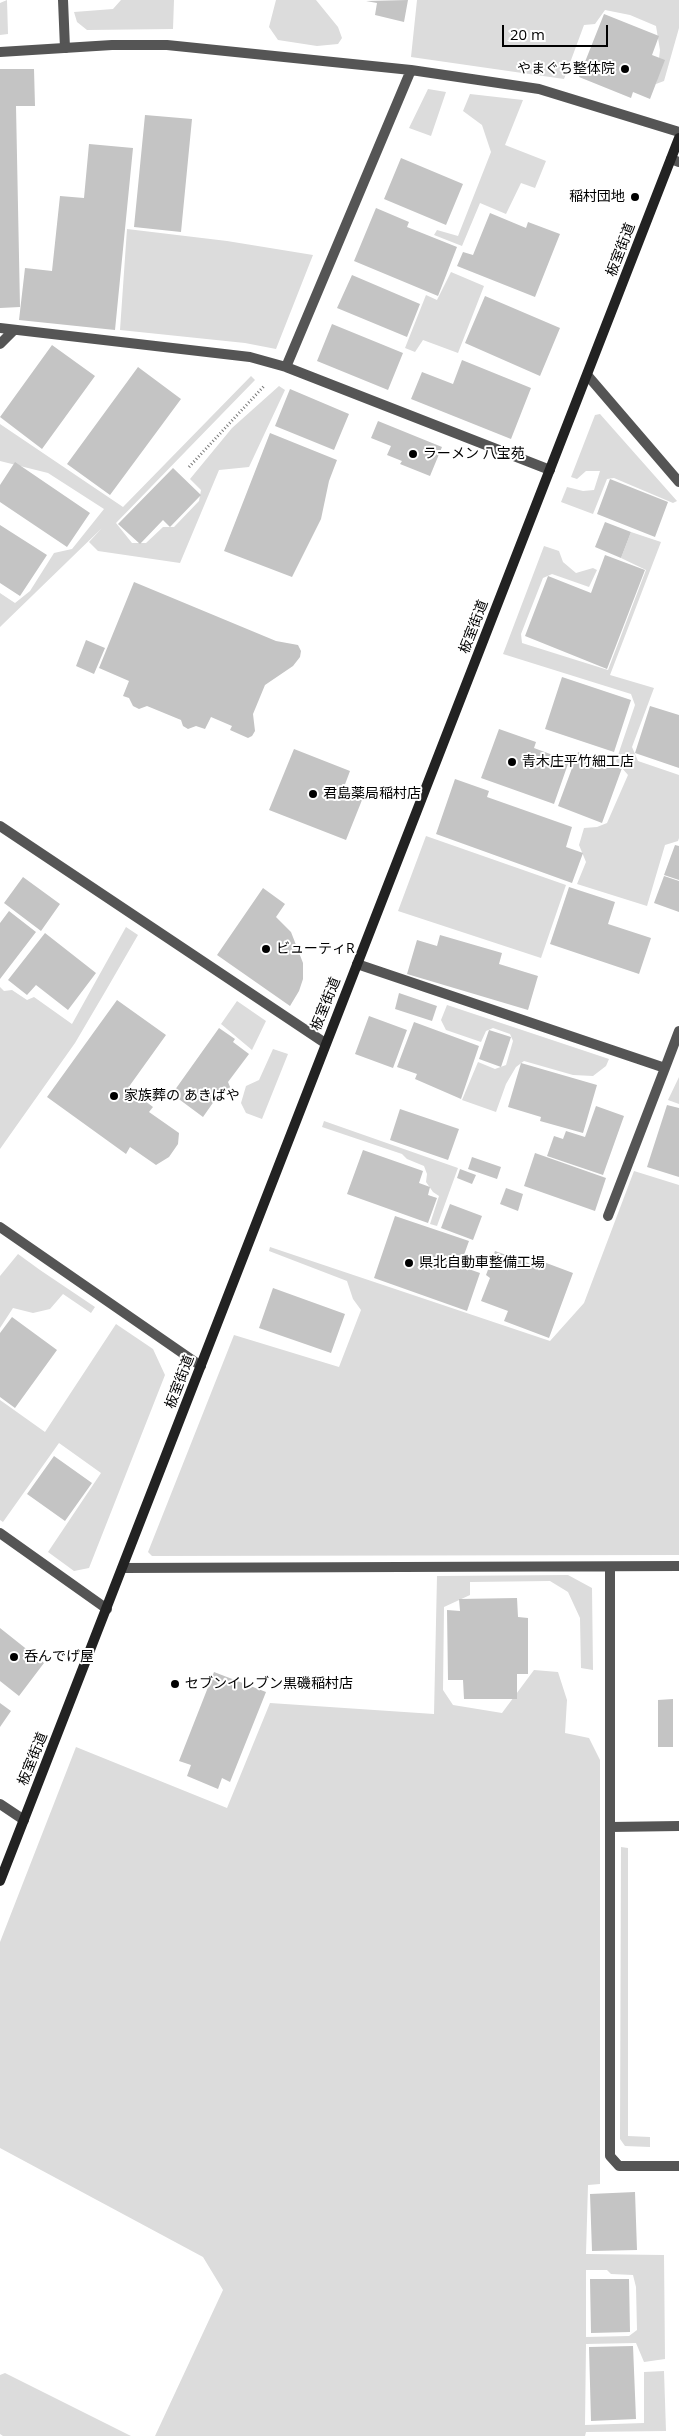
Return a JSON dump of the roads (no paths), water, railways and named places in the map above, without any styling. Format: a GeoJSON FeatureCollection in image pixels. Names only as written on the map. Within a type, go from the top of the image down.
{"type":"FeatureCollection","features":[{"type":"Feature","properties":{"kind":"main road","name":"板室街道"},"geometry":{"type":"LineString","coordinates":[[0,1881],[123,1568],[325,1043],[550,470],[675,160],[679,138]]}},
{"type":"Feature","properties":{"kind":"street"},"geometry":{"type":"LineString","coordinates":[[63,0],[65,48]]}},
{"type":"Feature","properties":{"kind":"street"},"geometry":{"type":"LineString","coordinates":[[0,52],[112,45],[167,45],[410,70],[539,89],[679,132]]}},
{"type":"Feature","properties":{"kind":"street"},"geometry":{"type":"LineString","coordinates":[[284,367],[410,70]]}},
{"type":"Feature","properties":{"kind":"street"},"geometry":{"type":"LineString","coordinates":[[0,328],[250,357],[284,367],[550,470]]}},
{"type":"Feature","properties":{"kind":"street"},"geometry":{"type":"LineString","coordinates":[[0,344],[14,330]]}},
{"type":"Feature","properties":{"kind":"street"},"geometry":{"type":"LineString","coordinates":[[588,376],[679,482]]}},
{"type":"Feature","properties":{"kind":"street"},"geometry":{"type":"LineString","coordinates":[[0,826],[325,1043]]}},
{"type":"Feature","properties":{"kind":"street"},"geometry":{"type":"LineString","coordinates":[[356,964],[665,1068]]}},
{"type":"Feature","properties":{"kind":"street"},"geometry":{"type":"LineString","coordinates":[[608,1216],[679,1031]]}},
{"type":"Feature","properties":{"kind":"street"},"geometry":{"type":"LineString","coordinates":[[0,1228],[201,1366]]}},
{"type":"Feature","properties":{"kind":"street"},"geometry":{"type":"LineString","coordinates":[[0,1534],[107,1609]]}},
{"type":"Feature","properties":{"kind":"street"},"geometry":{"type":"LineString","coordinates":[[123,1568],[679,1566]]}},
{"type":"Feature","properties":{"kind":"street"},"geometry":{"type":"LineString","coordinates":[[610,1567],[610,2156],[619,2166],[679,2166]]}},
{"type":"Feature","properties":{"kind":"street"},"geometry":{"type":"LineString","coordinates":[[0,1804],[24,1820]]}},
{"type":"Feature","properties":{"kind":"street"},"geometry":{"type":"LineString","coordinates":[[610,1827],[679,1826]]}},
{"type":"Feature","properties":{"kind":"place","name":"やまぐち整体院"},"geometry":{"type":"Point","coordinates":[625,69]}},
{"type":"Feature","properties":{"kind":"place","name":"稲村団地"},"geometry":{"type":"Point","coordinates":[635,197]}},
{"type":"Feature","properties":{"kind":"place","name":"ラーメン 八宝苑"},"geometry":{"type":"Point","coordinates":[413,454]}},
{"type":"Feature","properties":{"kind":"place","name":"青木庄平竹細工店"},"geometry":{"type":"Point","coordinates":[512,762]}},
{"type":"Feature","properties":{"kind":"place","name":"君島薬局稲村店"},"geometry":{"type":"Point","coordinates":[313,794]}},
{"type":"Feature","properties":{"kind":"place","name":"ビューティR"},"geometry":{"type":"Point","coordinates":[266,949]}},
{"type":"Feature","properties":{"kind":"place","name":"家族葬の あきばや"},"geometry":{"type":"Point","coordinates":[114,1096]}},
{"type":"Feature","properties":{"kind":"place","name":"県北自動車整備工場"},"geometry":{"type":"Point","coordinates":[409,1263]}},
{"type":"Feature","properties":{"kind":"place","name":"呑んでげ屋"},"geometry":{"type":"Point","coordinates":[14,1657]}},
{"type":"Feature","properties":{"kind":"place","name":"セブンイレブン黒磯稲村店"},"geometry":{"type":"Point","coordinates":[175,1684]}}]}
